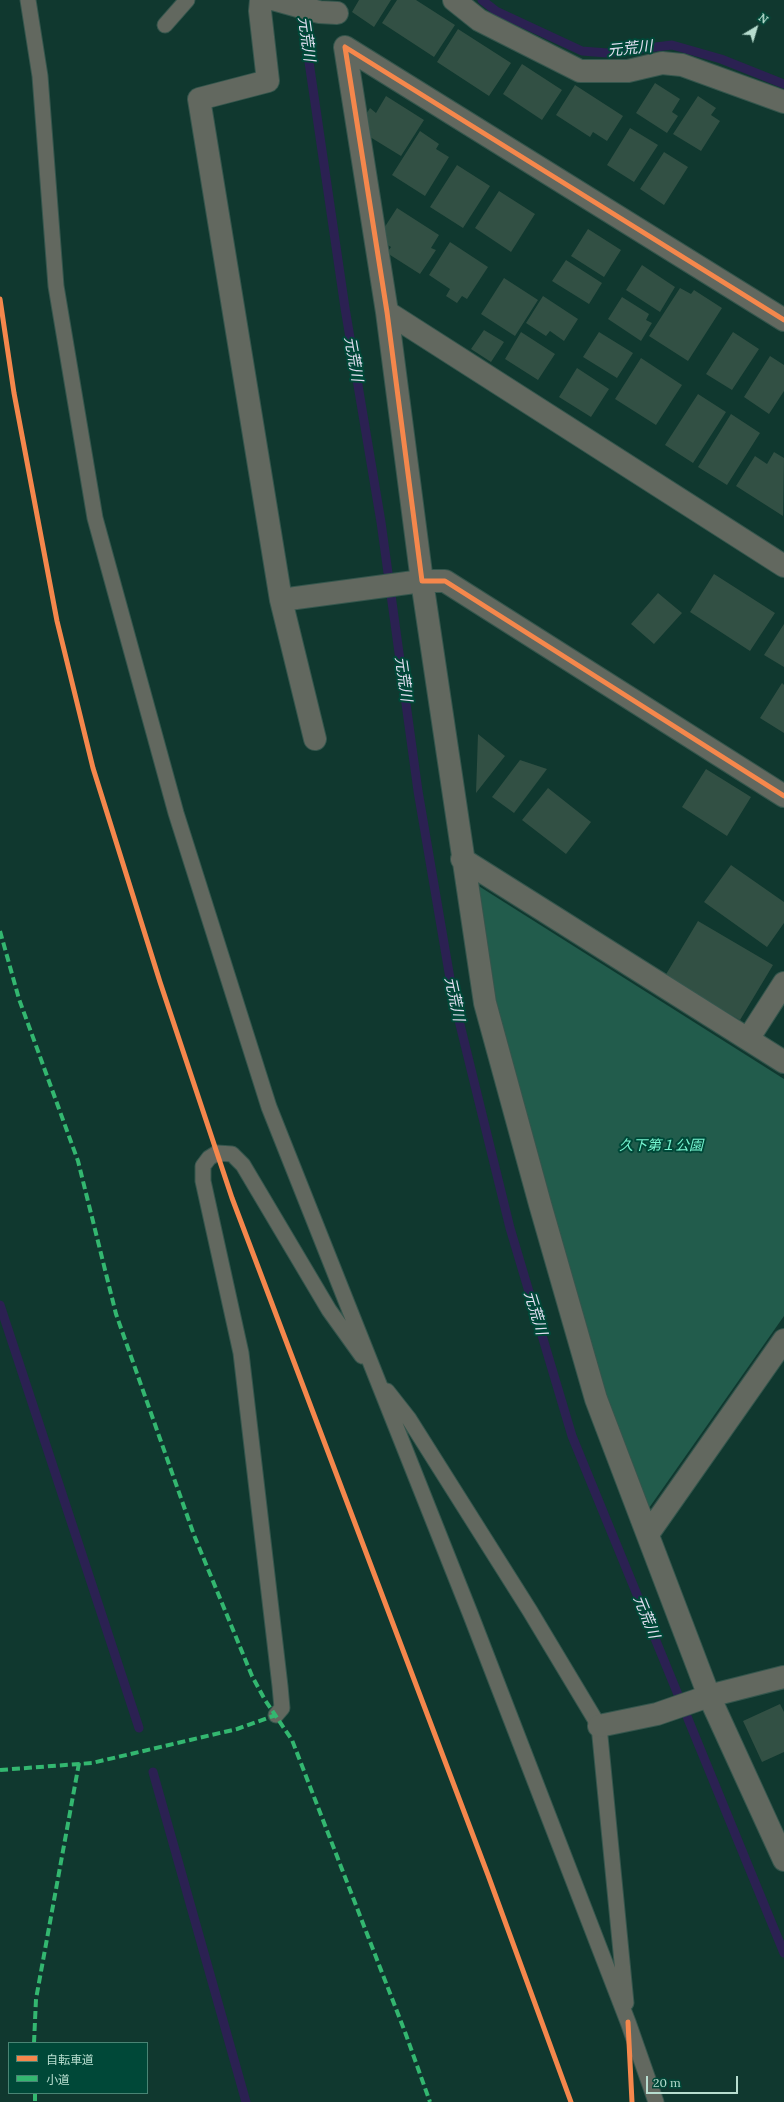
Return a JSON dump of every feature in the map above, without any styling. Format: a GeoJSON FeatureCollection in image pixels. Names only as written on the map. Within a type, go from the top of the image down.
{"type":"FeatureCollection","features":[{"type":"Feature","properties":{"kind":"street"},"geometry":{"type":"LineString","coordinates":[[261,0],[260,11],[268,81],[200,99],[281,600],[315,739]]}},
{"type":"Feature","properties":{"kind":"street"},"geometry":{"type":"LineString","coordinates":[[276,0],[330,8],[346,47],[387,312],[414,582],[462,859],[485,1003],[538,1197],[596,1399],[648,1534],[705,1697],[784,1860]]}},
{"type":"Feature","properties":{"kind":"street"},"geometry":{"type":"LineString","coordinates":[[454,0],[479,20],[580,70],[628,71],[662,63],[682,65],[784,102]]}},
{"type":"Feature","properties":{"kind":"street"},"geometry":{"type":"LineString","coordinates":[[346,47],[784,320]]}},
{"type":"Feature","properties":{"kind":"street"},"geometry":{"type":"LineString","coordinates":[[387,312],[784,566]]}},
{"type":"Feature","properties":{"kind":"street"},"geometry":{"type":"LineString","coordinates":[[281,600],[414,582],[445,581],[784,796]]}},
{"type":"Feature","properties":{"kind":"street"},"geometry":{"type":"LineString","coordinates":[[462,859],[784,1062]]}},
{"type":"Feature","properties":{"kind":"street"},"geometry":{"type":"LineString","coordinates":[[748,1039],[784,983]]}},
{"type":"Feature","properties":{"kind":"street"},"geometry":{"type":"LineString","coordinates":[[648,1534],[784,1340]]}},
{"type":"Feature","properties":{"kind":"street"},"geometry":{"type":"LineString","coordinates":[[599,1726],[657,1714],[705,1697],[784,1677]]}},
{"type":"Feature","properties":{"kind":"lane"},"geometry":{"type":"LineString","coordinates":[[28,0],[40,76],[56,286],[94,518],[176,813],[269,1107],[376,1376],[628,2022],[656,2102]]}},
{"type":"Feature","properties":{"kind":"lane"},"geometry":{"type":"LineString","coordinates":[[165,25],[187,0]]}},
{"type":"Feature","properties":{"kind":"lane"},"geometry":{"type":"LineString","coordinates":[[276,1715],[282,1708],[280,1686],[241,1353],[203,1181],[203,1166],[209,1158],[217,1152],[232,1154],[244,1165],[329,1310],[408,1419],[530,1611],[599,1726],[628,2022]]}},
{"type":"Feature","properties":{"kind":"green space","name":"久下第１公園"},"geometry":{"type":"Polygon","coordinates":[[[477,885],[784,1079],[784,1316],[649,1508],[605,1395],[498,1017],[477,885]]]}},
{"type":"Feature","properties":{"kind":"building"},"geometry":{"type":"Polygon","coordinates":[[[359,0],[391,0],[374,27],[352,12],[359,0]]]}},
{"type":"Feature","properties":{"kind":"building"},"geometry":{"type":"Polygon","coordinates":[[[397,0],[416,0],[455,25],[434,57],[382,23],[397,0]]]}},
{"type":"Feature","properties":{"kind":"building"},"geometry":{"type":"Polygon","coordinates":[[[458,29],[511,63],[489,96],[437,62],[458,29]]]}},
{"type":"Feature","properties":{"kind":"building"},"geometry":{"type":"Polygon","coordinates":[[[522,64],[562,90],[542,120],[503,94],[522,64]]]}},
{"type":"Feature","properties":{"kind":"building"},"geometry":{"type":"Polygon","coordinates":[[[655,83],[680,99],[672,112],[678,116],[667,133],[636,113],[655,83]]]}},
{"type":"Feature","properties":{"kind":"building"},"geometry":{"type":"Polygon","coordinates":[[[575,85],[623,116],[607,141],[593,132],[590,137],[556,115],[575,85]]]}},
{"type":"Feature","properties":{"kind":"building"},"geometry":{"type":"Polygon","coordinates":[[[386,96],[424,120],[401,156],[357,129],[370,108],[376,113],[386,96]]]}},
{"type":"Feature","properties":{"kind":"building"},"geometry":{"type":"Polygon","coordinates":[[[698,96],[716,108],[711,115],[720,121],[701,151],[673,134],[698,96]]]}},
{"type":"Feature","properties":{"kind":"building"},"geometry":{"type":"Polygon","coordinates":[[[630,128],[658,145],[634,182],[607,165],[630,128]]]}},
{"type":"Feature","properties":{"kind":"building"},"geometry":{"type":"Polygon","coordinates":[[[420,131],[439,144],[436,149],[449,157],[425,196],[392,175],[420,131]]]}},
{"type":"Feature","properties":{"kind":"building"},"geometry":{"type":"Polygon","coordinates":[[[664,152],[688,167],[664,205],[640,189],[664,152]]]}},
{"type":"Feature","properties":{"kind":"building"},"geometry":{"type":"Polygon","coordinates":[[[457,165],[490,186],[463,228],[430,207],[457,165]]]}},
{"type":"Feature","properties":{"kind":"building"},"geometry":{"type":"Polygon","coordinates":[[[499,191],[535,214],[511,252],[475,228],[499,191]]]}},
{"type":"Feature","properties":{"kind":"building"},"geometry":{"type":"Polygon","coordinates":[[[397,208],[439,235],[431,248],[436,250],[420,274],[387,253],[391,247],[377,239],[397,208]]]}},
{"type":"Feature","properties":{"kind":"building"},"geometry":{"type":"Polygon","coordinates":[[[588,229],[621,250],[604,277],[571,256],[588,229]]]}},
{"type":"Feature","properties":{"kind":"building"},"geometry":{"type":"Polygon","coordinates":[[[450,242],[488,267],[467,299],[462,296],[457,303],[446,296],[450,289],[429,275],[450,242]]]}},
{"type":"Feature","properties":{"kind":"building"},"geometry":{"type":"Polygon","coordinates":[[[566,260],[602,283],[589,304],[552,281],[566,260]]]}},
{"type":"Feature","properties":{"kind":"building"},"geometry":{"type":"Polygon","coordinates":[[[642,265],[675,287],[660,312],[626,290],[642,265]]]}},
{"type":"Feature","properties":{"kind":"building"},"geometry":{"type":"Polygon","coordinates":[[[504,278],[538,300],[515,336],[481,314],[504,278]]]}},
{"type":"Feature","properties":{"kind":"building"},"geometry":{"type":"Polygon","coordinates":[[[680,288],[691,294],[694,290],[722,308],[688,361],[649,336],[680,288]]]}},
{"type":"Feature","properties":{"kind":"building"},"geometry":{"type":"Polygon","coordinates":[[[543,296],[578,319],[564,341],[550,331],[546,336],[526,323],[543,296]]]}},
{"type":"Feature","properties":{"kind":"building"},"geometry":{"type":"Polygon","coordinates":[[[622,297],[649,314],[646,320],[652,323],[641,341],[608,319],[622,297]]]}},
{"type":"Feature","properties":{"kind":"building"},"geometry":{"type":"Polygon","coordinates":[[[484,330],[504,342],[491,362],[471,349],[484,330]]]}},
{"type":"Feature","properties":{"kind":"building"},"geometry":{"type":"Polygon","coordinates":[[[521,332],[555,354],[538,380],[505,359],[521,332]]]}},
{"type":"Feature","properties":{"kind":"building"},"geometry":{"type":"Polygon","coordinates":[[[599,332],[633,353],[617,378],[583,357],[599,332]]]}},
{"type":"Feature","properties":{"kind":"building"},"geometry":{"type":"Polygon","coordinates":[[[733,332],[759,349],[732,390],[706,374],[733,332]]]}},
{"type":"Feature","properties":{"kind":"building"},"geometry":{"type":"Polygon","coordinates":[[[770,356],[784,365],[784,391],[769,414],[744,397],[770,356]]]}},
{"type":"Feature","properties":{"kind":"building"},"geometry":{"type":"Polygon","coordinates":[[[641,358],[682,385],[656,425],[615,399],[641,358]]]}},
{"type":"Feature","properties":{"kind":"building"},"geometry":{"type":"Polygon","coordinates":[[[577,368],[609,389],[591,417],[559,397],[577,368]]]}},
{"type":"Feature","properties":{"kind":"building"},"geometry":{"type":"Polygon","coordinates":[[[698,394],[726,412],[693,463],[665,445],[698,394]]]}},
{"type":"Feature","properties":{"kind":"building"},"geometry":{"type":"Polygon","coordinates":[[[731,414],[760,433],[727,485],[698,467],[731,414]]]}},
{"type":"Feature","properties":{"kind":"building"},"geometry":{"type":"Polygon","coordinates":[[[774,452],[784,458],[783,516],[736,486],[755,456],[767,464],[774,452]]]}},
{"type":"Feature","properties":{"kind":"building"},"geometry":{"type":"Polygon","coordinates":[[[714,574],[775,613],[750,651],[690,612],[714,574]]]}},
{"type":"Feature","properties":{"kind":"building"},"geometry":{"type":"Polygon","coordinates":[[[658,593],[682,613],[654,644],[631,624],[658,593]]]}},
{"type":"Feature","properties":{"kind":"building"},"geometry":{"type":"Polygon","coordinates":[[[784,624],[784,667],[764,655],[784,624]]]}},
{"type":"Feature","properties":{"kind":"building"},"geometry":{"type":"Polygon","coordinates":[[[782,683],[784,685],[784,733],[760,718],[782,683]]]}},
{"type":"Feature","properties":{"kind":"building"},"geometry":{"type":"Polygon","coordinates":[[[478,734],[505,756],[476,793],[478,734]]]}},
{"type":"Feature","properties":{"kind":"building"},"geometry":{"type":"Polygon","coordinates":[[[520,760],[547,769],[514,813],[492,797],[520,760]]]}},
{"type":"Feature","properties":{"kind":"building"},"geometry":{"type":"Polygon","coordinates":[[[706,769],[751,797],[727,836],[682,807],[706,769]]]}},
{"type":"Feature","properties":{"kind":"building"},"geometry":{"type":"Polygon","coordinates":[[[548,788],[591,822],[566,854],[522,820],[548,788]]]}},
{"type":"Feature","properties":{"kind":"building"},"geometry":{"type":"Polygon","coordinates":[[[731,865],[784,902],[784,923],[767,947],[704,902],[731,865]]]}},
{"type":"Feature","properties":{"kind":"building"},"geometry":{"type":"Polygon","coordinates":[[[698,921],[773,965],[740,1020],[665,976],[698,921]]]}},
{"type":"Feature","properties":{"kind":"building"},"geometry":{"type":"Polygon","coordinates":[[[780,1704],[784,1712],[784,1752],[762,1762],[743,1721],[780,1704]]]}},
{"type":"Feature","properties":{"kind":"waterway","name":"元荒川"},"geometry":{"type":"LineString","coordinates":[[482,0],[496,11],[582,51],[607,53],[672,45],[721,59],[784,84]]}},
{"type":"Feature","properties":{"kind":"waterway","name":"元荒川"},"geometry":{"type":"LineString","coordinates":[[301,7],[345,308],[381,522],[418,791],[453,996],[510,1228],[572,1436],[784,1953]]}},
{"type":"Feature","properties":{"kind":"waterway"},"geometry":{"type":"LineString","coordinates":[[0,1305],[139,1728]]}},
{"type":"Feature","properties":{"kind":"waterway"},"geometry":{"type":"LineString","coordinates":[[153,1772],[246,2102]]}},
{"type":"Feature","properties":{"kind":"marked path"},"geometry":{"type":"LineString","coordinates":[[0,931],[19,999],[78,1161],[116,1314],[194,1535],[252,1676],[265,1700],[292,1740],[405,2032],[430,2102]]}},
{"type":"Feature","properties":{"kind":"marked path"},"geometry":{"type":"LineString","coordinates":[[0,1770],[92,1763],[237,1729],[276,1715]]}},
{"type":"Feature","properties":{"kind":"marked path"},"geometry":{"type":"LineString","coordinates":[[34,2042],[36,1999],[79,1763]]}},
{"type":"Feature","properties":{"kind":"marked path"},"geometry":{"type":"LineString","coordinates":[[35,2094],[35,2102]]}},
{"type":"Feature","properties":{"kind":"cycle path"},"geometry":{"type":"LineString","coordinates":[[784,320],[345,47],[387,312],[422,581],[445,581],[784,796]]}},
{"type":"Feature","properties":{"kind":"cycle path"},"geometry":{"type":"LineString","coordinates":[[0,299],[14,393],[57,621],[93,768],[160,982],[232,1198],[488,1875],[571,2102]]}},
{"type":"Feature","properties":{"kind":"cycle path"},"geometry":{"type":"LineString","coordinates":[[628,2022],[632,2102]]}}]}
